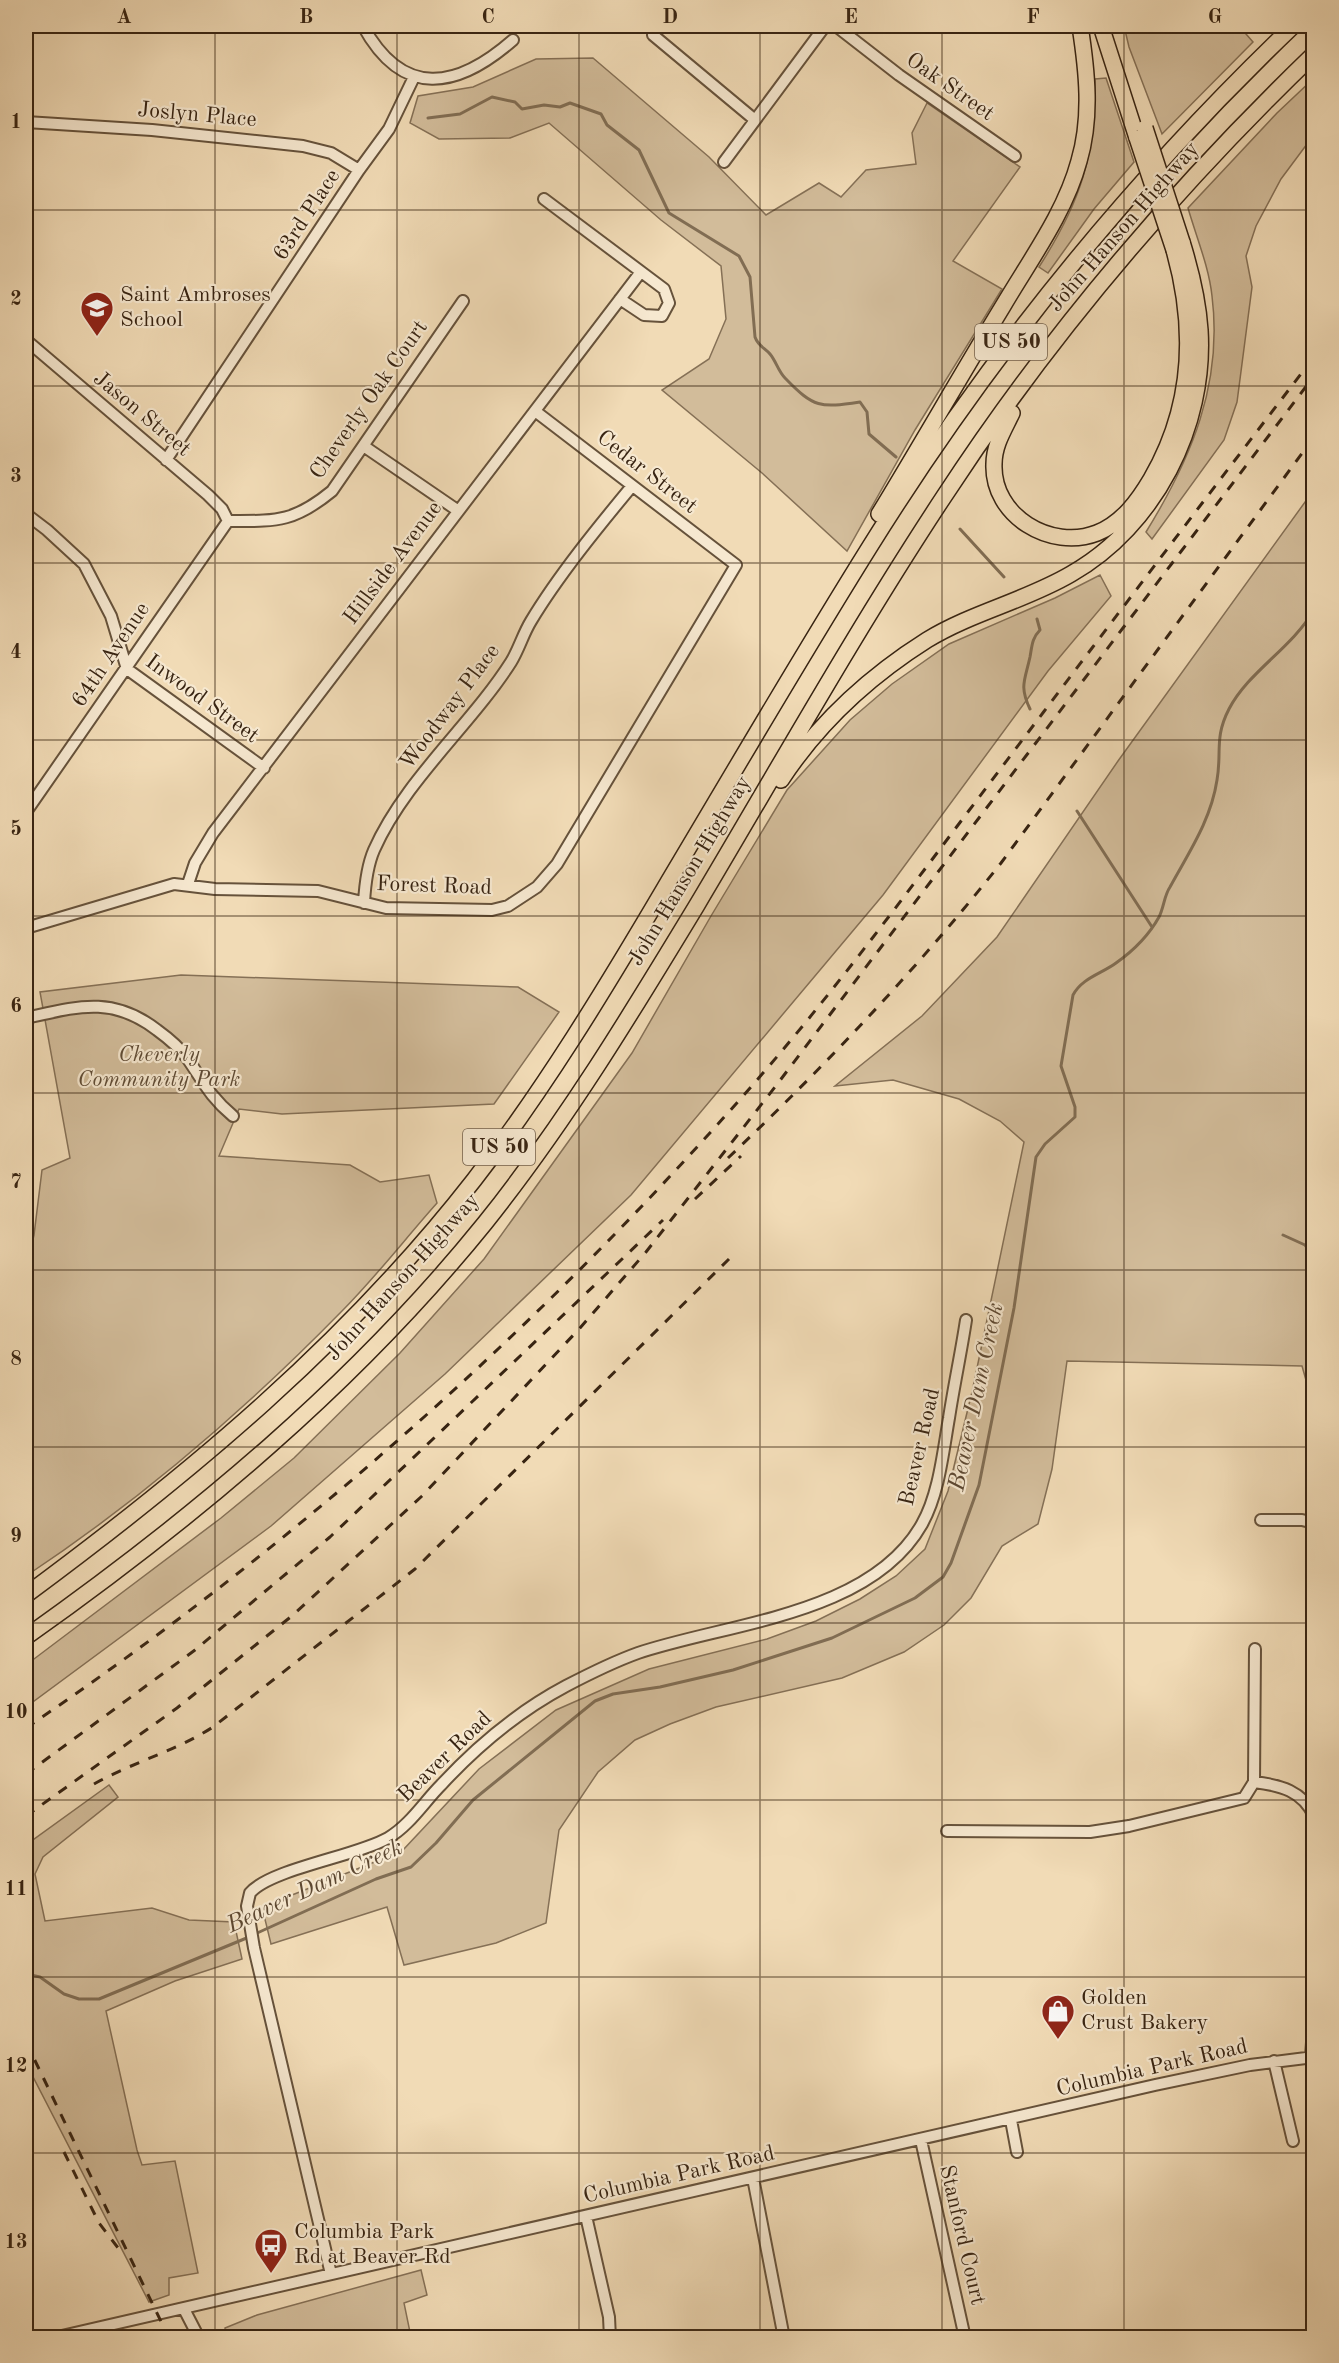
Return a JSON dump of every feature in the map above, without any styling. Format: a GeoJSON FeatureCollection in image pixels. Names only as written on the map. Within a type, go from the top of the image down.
{"type":"FeatureCollection","features":[{"type":"Feature","properties":{"kind":"highway"},"geometry":{"type":"LineString","coordinates":[[842,591],[861,542],[1036,251],[1070,188],[1080,159],[1087,117],[1086,76],[1080,26]]}},
{"type":"Feature","properties":{"kind":"highway"},"geometry":{"type":"LineString","coordinates":[[726,855],[811,740],[872,680],[928,640],[964,620],[1049,585],[1078,570],[1108,548],[1148,504],[1167,475],[1182,442],[1198,375],[1199,315],[1193,278],[1178,246],[1141,133],[1101,26]]}},
{"type":"Feature","properties":{"kind":"highway"},"geometry":{"type":"LineString","coordinates":[[1112,26],[1141,133]]}},
{"type":"Feature","properties":{"kind":"highway","name":"John Hanson Highway"},"geometry":{"type":"LineString","coordinates":[[26,1595],[158,1496],[270,1401],[349,1323],[448,1212],[515,1125],[597,1001],[842,591],[963,407],[1062,276],[1166,156],[1293,26]]}},
{"type":"Feature","properties":{"kind":"highway","name":"John Hanson Highway"},"geometry":{"type":"LineString","coordinates":[[26,1637],[222,1487],[314,1406],[413,1306],[487,1220],[574,1102],[652,979],[921,531],[1036,367],[1178,195],[1314,54]]}},
{"type":"Feature","properties":{"kind":"highway"},"geometry":{"type":"LineString","coordinates":[[1036,367],[997,446],[994,469],[997,485],[1012,512],[1036,530],[1070,538],[1098,532],[1116,522],[1140,496],[1163,456],[1178,416],[1185,388],[1189,341],[1178,246]]}},
{"type":"Feature","properties":{"kind":"street"},"geometry":{"type":"LineString","coordinates":[[363,26],[389,59],[414,77],[435,79],[460,74],[492,57],[513,40]]}},
{"type":"Feature","properties":{"kind":"street"},"geometry":{"type":"LineString","coordinates":[[724,162],[825,26]]}},
{"type":"Feature","properties":{"kind":"street","name":"Oak Street"},"geometry":{"type":"LineString","coordinates":[[836,26],[899,75],[1015,156]]}},
{"type":"Feature","properties":{"kind":"street"},"geometry":{"type":"LineString","coordinates":[[653,35],[754,120]]}},
{"type":"Feature","properties":{"kind":"street","name":"63rd Place"},"geometry":{"type":"LineString","coordinates":[[166,460],[359,170],[389,129],[414,77]]}},
{"type":"Feature","properties":{"kind":"street","name":"Joslyn Place"},"geometry":{"type":"LineString","coordinates":[[26,122],[152,130],[303,146],[331,153],[359,170]]}},
{"type":"Feature","properties":{"kind":"street"},"geometry":{"type":"LineString","coordinates":[[544,199],[668,294],[669,303],[665,312],[656,317],[644,315],[620,299]]}},
{"type":"Feature","properties":{"kind":"street","name":"Hillside Avenue"},"geometry":{"type":"LineString","coordinates":[[188,884],[195,863],[205,846],[457,510],[640,273]]}},
{"type":"Feature","properties":{"kind":"street","name":"Cheverly Oak Court"},"geometry":{"type":"LineString","coordinates":[[228,521],[273,520],[291,517],[305,511],[332,491],[365,447],[463,301]]}},
{"type":"Feature","properties":{"kind":"street","name":"Jason Street"},"geometry":{"type":"LineString","coordinates":[[26,340],[217,503],[228,521]]}},
{"type":"Feature","properties":{"kind":"street","name":"Cedar Street"},"geometry":{"type":"LineString","coordinates":[[535,411],[736,565]]}},
{"type":"Feature","properties":{"kind":"street"},"geometry":{"type":"LineString","coordinates":[[365,447],[457,510]]}},
{"type":"Feature","properties":{"kind":"street","name":"Woodway Place"},"geometry":{"type":"LineString","coordinates":[[364,903],[368,868],[373,851],[384,831],[412,790],[500,677],[515,654],[532,618],[632,486]]}},
{"type":"Feature","properties":{"kind":"street","name":"Inwood Street"},"geometry":{"type":"LineString","coordinates":[[26,514],[65,545],[84,564],[111,616],[127,669],[264,768]]}},
{"type":"Feature","properties":{"kind":"street","name":"64th Avenue"},"geometry":{"type":"LineString","coordinates":[[26,812],[127,669],[147,634],[228,521]]}},
{"type":"Feature","properties":{"kind":"street","name":"Forest Road"},"geometry":{"type":"LineString","coordinates":[[26,928],[158,887],[188,884],[215,889],[318,891],[364,903],[406,909],[492,910],[508,906],[537,887],[557,864],[736,565]]}},
{"type":"Feature","properties":{"kind":"street"},"geometry":{"type":"LineString","coordinates":[[26,1018],[75,1007],[101,1005],[126,1011],[143,1019],[181,1051],[211,1096],[233,1116]]}},
{"type":"Feature","properties":{"kind":"street","name":"Beaver Road"},"geometry":{"type":"LineString","coordinates":[[331,2274],[248,1917],[247,1900],[252,1889],[268,1881],[387,1838],[414,1816],[471,1754],[503,1727],[562,1688],[598,1669],[638,1653],[798,1610],[837,1594],[890,1563],[906,1548],[923,1523],[930,1504],[938,1476],[966,1320]]}},
{"type":"Feature","properties":{"kind":"street"},"geometry":{"type":"LineString","coordinates":[[1261,1520],[1302,1520],[1314,1523]]}},
{"type":"Feature","properties":{"kind":"street"},"geometry":{"type":"LineString","coordinates":[[947,1832],[1090,1832],[1129,1826],[1244,1798],[1254,1782],[1255,1649]]}},
{"type":"Feature","properties":{"kind":"street"},"geometry":{"type":"LineString","coordinates":[[1254,1782],[1276,1785],[1293,1792],[1312,1807]]}},
{"type":"Feature","properties":{"kind":"street"},"geometry":{"type":"LineString","coordinates":[[1312,2057],[1314,2013]]}},
{"type":"Feature","properties":{"kind":"street","name":"Columbia Park Road"},"geometry":{"type":"LineString","coordinates":[[53,2337],[1011,2120],[1155,2085],[1274,2061],[1312,2057]]}},
{"type":"Feature","properties":{"kind":"street"},"geometry":{"type":"LineString","coordinates":[[1274,2061],[1293,2141]]}},
{"type":"Feature","properties":{"kind":"street"},"geometry":{"type":"LineString","coordinates":[[1011,2120],[1017,2152]]}},
{"type":"Feature","properties":{"kind":"street","name":"Stanford Court"},"geometry":{"type":"LineString","coordinates":[[921,2140],[965,2337]]}},
{"type":"Feature","properties":{"kind":"street"},"geometry":{"type":"LineString","coordinates":[[753,2178],[784,2337]]}},
{"type":"Feature","properties":{"kind":"street"},"geometry":{"type":"LineString","coordinates":[[586,2216],[609,2317],[610,2337]]}},
{"type":"Feature","properties":{"kind":"street"},"geometry":{"type":"LineString","coordinates":[[184,2309],[199,2337]]}},
{"type":"Feature","properties":{"kind":"green space"},"geometry":{"type":"Polygon","coordinates":[[[1124,26],[1239,26],[1253,42],[1162,134],[1129,47],[1124,26]]]}},
{"type":"Feature","properties":{"kind":"green space"},"geometry":{"type":"Polygon","coordinates":[[[593,58],[709,157],[766,215],[819,183],[841,197],[866,170],[916,164],[912,133],[927,103],[1020,167],[953,261],[1002,289],[915,430],[847,551],[762,473],[662,390],[709,359],[726,319],[721,266],[661,220],[549,123],[510,138],[439,139],[410,123],[418,96],[473,87],[536,59],[593,58]]]}},
{"type":"Feature","properties":{"kind":"green space"},"geometry":{"type":"Polygon","coordinates":[[[1106,78],[1134,162],[1094,209],[1048,273],[1039,267],[1065,221],[1083,178],[1092,132],[1095,79],[1106,78]]]}},
{"type":"Feature","properties":{"kind":"green space"},"geometry":{"type":"Polygon","coordinates":[[[1313,79],[1313,136],[1281,179],[1256,226],[1246,256],[1252,287],[1237,402],[1224,440],[1152,539],[1146,532],[1177,477],[1190,448],[1208,390],[1213,360],[1212,296],[1205,263],[1188,208],[1277,113],[1313,79]]]}},
{"type":"Feature","properties":{"kind":"green space"},"geometry":{"type":"Polygon","coordinates":[[[1313,491],[1313,1405],[1302,1366],[1067,1361],[1052,1469],[1038,1524],[1002,1546],[971,1598],[944,1625],[904,1652],[842,1678],[716,1707],[635,1740],[598,1772],[559,1830],[546,1923],[496,1943],[404,1965],[387,1907],[271,1944],[262,1907],[402,1851],[479,1769],[556,1710],[649,1669],[767,1639],[816,1621],[860,1599],[896,1576],[925,1549],[948,1491],[972,1392],[1024,1142],[1000,1121],[959,1099],[893,1080],[835,1086],[922,1016],[997,937],[1118,761],[1313,491]]]}},
{"type":"Feature","properties":{"kind":"green space"},"geometry":{"type":"Polygon","coordinates":[[[1100,575],[1111,596],[1048,671],[883,895],[631,1195],[445,1374],[271,1526],[26,1707],[26,1665],[221,1518],[294,1458],[400,1353],[484,1259],[632,1053],[787,790],[850,720],[892,684],[949,644],[1055,598],[1100,575]]]}},
{"type":"Feature","properties":{"kind":"green space","name":"Cheverly Community Park"},"geometry":{"type":"Polygon","coordinates":[[[181,975],[518,987],[559,1012],[494,1104],[282,1114],[239,1109],[219,1156],[350,1165],[380,1182],[429,1175],[437,1203],[354,1299],[268,1384],[110,1517],[26,1576],[26,1267],[34,1235],[42,1170],[70,1158],[40,992],[181,975]]]}},
{"type":"Feature","properties":{"kind":"green space"},"geometry":{"type":"Polygon","coordinates":[[[109,1785],[118,1797],[43,1857],[35,1874],[45,1921],[152,1908],[189,1920],[234,1922],[242,1959],[175,1981],[106,2011],[142,2165],[175,2161],[198,2273],[169,2278],[169,2295],[149,2302],[32,2075],[26,2077],[26,1845],[109,1785]]]}},
{"type":"Feature","properties":{"kind":"green space"},"geometry":{"type":"Polygon","coordinates":[[[421,2270],[427,2295],[404,2303],[411,2337],[226,2337],[225,2328],[257,2315],[421,2270]]]}},
{"type":"Feature","properties":{"kind":"waterway"},"geometry":{"type":"LineString","coordinates":[[428,118],[460,114],[492,97],[515,102],[522,109],[544,105],[560,107],[570,103],[601,114],[607,125],[639,150],[669,213],[739,256],[750,277],[756,340],[772,357],[783,375],[803,395],[818,404],[835,405],[860,402],[867,412],[869,434],[896,457]]}},
{"type":"Feature","properties":{"kind":"waterway"},"geometry":{"type":"LineString","coordinates":[[960,529],[1004,577]]}},
{"type":"Feature","properties":{"kind":"waterway","name":"Beaver Dam Creek"},"geometry":{"type":"LineString","coordinates":[[255,1934],[376,1879],[411,1867],[436,1843],[473,1800],[595,1701],[613,1694],[660,1687],[733,1670],[832,1638],[915,1598],[943,1577],[951,1563],[979,1485],[1014,1308],[1036,1157],[1045,1144],[1075,1117],[1075,1107],[1061,1066],[1073,995],[1081,984],[1128,953],[1155,924],[1168,890],[1210,809],[1217,780],[1220,737],[1229,709],[1247,683],[1294,637],[1314,610]]}},
{"type":"Feature","properties":{"kind":"waterway"},"geometry":{"type":"LineString","coordinates":[[1030,709],[1024,683],[1033,642],[1040,630],[1037,619]]}},
{"type":"Feature","properties":{"kind":"waterway"},"geometry":{"type":"LineString","coordinates":[[1077,811],[1152,927]]}},
{"type":"Feature","properties":{"kind":"waterway"},"geometry":{"type":"LineString","coordinates":[[1283,1235],[1305,1245],[1314,1258]]}},
{"type":"Feature","properties":{"kind":"waterway","name":"Beaver Dam Creek"},"geometry":{"type":"LineString","coordinates":[[26,1974],[40,1977],[64,1994],[79,1999],[99,1999],[249,1937]]}},
{"type":"Feature","properties":{"kind":"railway"},"geometry":{"type":"LineString","coordinates":[[26,1728],[126,1658],[319,1508],[503,1345],[675,1171],[757,1080],[845,973],[1314,357]]}},
{"type":"Feature","properties":{"kind":"railway"},"geometry":{"type":"LineString","coordinates":[[26,1816],[177,1708],[293,1615],[422,1496],[580,1328],[646,1252],[775,1087],[1314,376]]}},
{"type":"Feature","properties":{"kind":"railway"},"geometry":{"type":"LineString","coordinates":[[728,1158],[870,1015],[937,941],[1001,863],[1314,437]]}},
{"type":"Feature","properties":{"kind":"railway"},"geometry":{"type":"LineString","coordinates":[[695,1199],[741,1156]]}},
{"type":"Feature","properties":{"kind":"railway"},"geometry":{"type":"LineString","coordinates":[[26,1774],[195,1650],[330,1537],[663,1220]]}},
{"type":"Feature","properties":{"kind":"railway"},"geometry":{"type":"LineString","coordinates":[[94,1784],[184,1743],[213,1727],[415,1569],[729,1259]]}},
{"type":"Feature","properties":{"kind":"railway"},"geometry":{"type":"LineString","coordinates":[[26,2042],[169,2338]]}},
{"type":"Feature","properties":{"kind":"railway"},"geometry":{"type":"LineString","coordinates":[[64,2152],[99,2223],[122,2253]]}},
{"type":"Feature","properties":{"kind":"place","name":"Saint Ambroses School"},"geometry":{"type":"Point","coordinates":[97,337]}},
{"type":"Feature","properties":{"kind":"place","name":"Golden Crust Bakery"},"geometry":{"type":"Point","coordinates":[1058,2040]}},
{"type":"Feature","properties":{"kind":"place","name":"Columbia Park Rd at Beaver Rd"},"geometry":{"type":"Point","coordinates":[271,2274]}}]}
